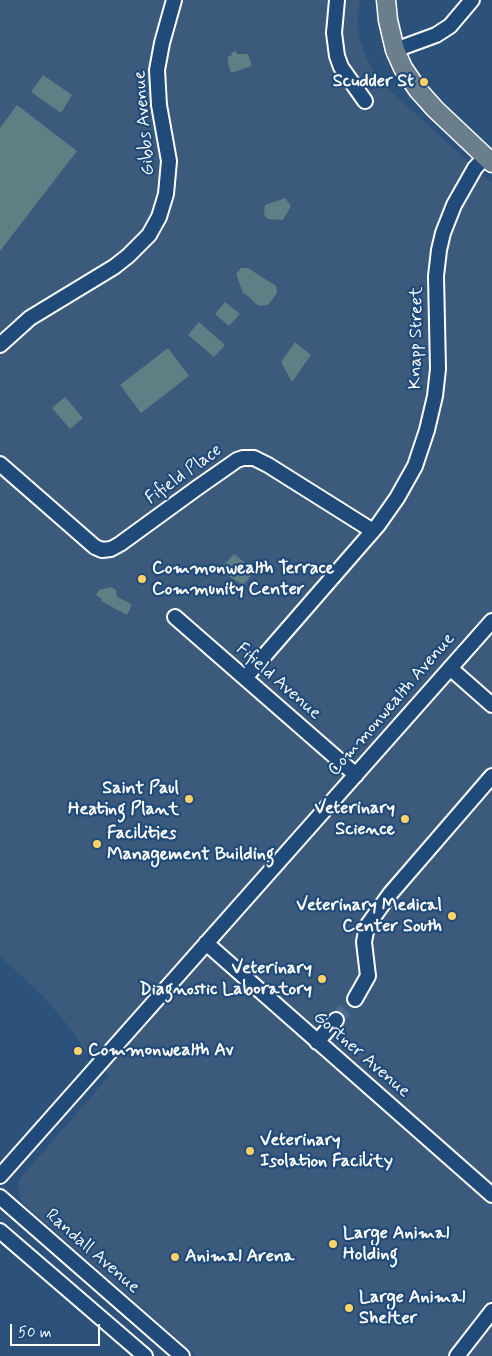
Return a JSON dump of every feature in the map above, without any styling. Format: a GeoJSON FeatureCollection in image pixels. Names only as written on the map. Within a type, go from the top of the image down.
{"type":"FeatureCollection","features":[{"type":"Feature","properties":{"kind":"main road"},"geometry":{"type":"LineString","coordinates":[[386,0],[388,20],[395,50],[403,68],[418,90],[435,109],[489,160]]}},
{"type":"Feature","properties":{"kind":"street","name":"Gibbs Avenue"},"geometry":{"type":"LineString","coordinates":[[0,345],[30,318],[120,263],[142,242],[159,217],[166,194],[169,170],[167,144],[158,105],[157,70],[174,0]]}},
{"type":"Feature","properties":{"kind":"street"},"geometry":{"type":"LineString","coordinates":[[337,0],[334,33],[337,56],[341,67],[365,101]]}},
{"type":"Feature","properties":{"kind":"street"},"geometry":{"type":"LineString","coordinates":[[395,50],[436,35],[450,26],[472,0]]}},
{"type":"Feature","properties":{"kind":"street","name":"Knapp Street"},"geometry":{"type":"LineString","coordinates":[[245,678],[389,512],[420,454],[428,430],[438,369],[436,276],[439,250],[443,233],[454,205],[475,168],[489,160]]}},
{"type":"Feature","properties":{"kind":"street","name":"Fifield Place"},"geometry":{"type":"LineString","coordinates":[[0,464],[95,547],[102,550],[115,547],[242,458],[254,458],[268,464],[373,531]]}},
{"type":"Feature","properties":{"kind":"street","name":"Fifield Avenue"},"geometry":{"type":"LineString","coordinates":[[175,617],[356,775]]}},
{"type":"Feature","properties":{"kind":"street","name":"Commonwealth Avenue"},"geometry":{"type":"LineString","coordinates":[[0,1176],[492,621]]}},
{"type":"Feature","properties":{"kind":"street"},"geometry":{"type":"LineString","coordinates":[[450,668],[492,705]]}},
{"type":"Feature","properties":{"kind":"street"},"geometry":{"type":"LineString","coordinates":[[355,998],[368,976],[364,942],[368,926],[390,894],[492,776]]}},
{"type":"Feature","properties":{"kind":"street","name":"Gortner Avenue"},"geometry":{"type":"LineString","coordinates":[[206,943],[492,1195]]}},
{"type":"Feature","properties":{"kind":"street"},"geometry":{"type":"LineString","coordinates":[[318,1042],[336,1020]]}},
{"type":"Feature","properties":{"kind":"street","name":"Randall Avenue"},"geometry":{"type":"LineString","coordinates":[[0,1197],[182,1356]]}},
{"type":"Feature","properties":{"kind":"street"},"geometry":{"type":"LineString","coordinates":[[0,1231],[145,1356]]}},
{"type":"Feature","properties":{"kind":"street"},"geometry":{"type":"LineString","coordinates":[[457,1356],[492,1311]]}},
{"type":"Feature","properties":{"kind":"shaded area"},"geometry":{"type":"Polygon","coordinates":[[[0,0],[360,0],[357,18],[359,37],[375,74],[389,90],[492,183],[492,1356],[197,1356],[23,1203],[20,1198],[18,1184],[21,1177],[110,1075],[87,1054],[73,1032],[45,998],[0,956],[0,0]]]}},
{"type":"Feature","properties":{"kind":"green space"},"geometry":{"type":"Polygon","coordinates":[[[236,51],[237,54],[248,54],[252,66],[231,73],[228,57],[236,51]]]}},
{"type":"Feature","properties":{"kind":"green space"},"geometry":{"type":"Polygon","coordinates":[[[43,75],[72,95],[61,113],[31,92],[43,75]]]}},
{"type":"Feature","properties":{"kind":"green space"},"geometry":{"type":"Polygon","coordinates":[[[17,105],[77,151],[0,251],[0,128],[17,105]]]}},
{"type":"Feature","properties":{"kind":"green space"},"geometry":{"type":"Polygon","coordinates":[[[285,198],[291,206],[283,220],[268,219],[264,215],[265,205],[285,198]]]}},
{"type":"Feature","properties":{"kind":"green space"},"geometry":{"type":"Polygon","coordinates":[[[241,268],[248,268],[276,286],[277,293],[268,305],[261,306],[256,304],[243,293],[236,274],[241,268]]]}},
{"type":"Feature","properties":{"kind":"green space"},"geometry":{"type":"Polygon","coordinates":[[[225,302],[240,314],[229,326],[215,314],[225,302]]]}},
{"type":"Feature","properties":{"kind":"green space"},"geometry":{"type":"Polygon","coordinates":[[[199,322],[225,345],[214,357],[188,335],[199,322]]]}},
{"type":"Feature","properties":{"kind":"green space"},"geometry":{"type":"Polygon","coordinates":[[[295,342],[311,355],[292,382],[281,362],[295,342]]]}},
{"type":"Feature","properties":{"kind":"green space"},"geometry":{"type":"Polygon","coordinates":[[[168,348],[189,376],[141,413],[120,385],[168,348]]]}},
{"type":"Feature","properties":{"kind":"green space"},"geometry":{"type":"Polygon","coordinates":[[[65,397],[83,418],[70,429],[52,408],[65,397]]]}},
{"type":"Feature","properties":{"kind":"green space"},"geometry":{"type":"Polygon","coordinates":[[[234,554],[255,571],[243,585],[220,571],[234,554]]]}},
{"type":"Feature","properties":{"kind":"green space"},"geometry":{"type":"Polygon","coordinates":[[[111,587],[116,590],[117,597],[131,604],[127,615],[101,601],[102,599],[96,595],[99,590],[111,587]]]}},
{"type":"Feature","properties":{"kind":"tunnel"},"geometry":{"type":"LineString","coordinates":[[336,1020],[355,999]]}},
{"type":"Feature","properties":{"kind":"place","name":"Scudder St"},"geometry":{"type":"Point","coordinates":[424,82]}},
{"type":"Feature","properties":{"kind":"place","name":"Commonwealth Terrace Community Center"},"geometry":{"type":"Point","coordinates":[142,579]}},
{"type":"Feature","properties":{"kind":"place","name":"Saint Paul Heating Plant"},"geometry":{"type":"Point","coordinates":[189,799]}},
{"type":"Feature","properties":{"kind":"place","name":"Veterinary Science"},"geometry":{"type":"Point","coordinates":[405,819]}},
{"type":"Feature","properties":{"kind":"place","name":"Facilities Management Building"},"geometry":{"type":"Point","coordinates":[97,844]}},
{"type":"Feature","properties":{"kind":"place","name":"Veterinary Medical Center South"},"geometry":{"type":"Point","coordinates":[452,916]}},
{"type":"Feature","properties":{"kind":"place","name":"Veterinary Diagnostic Laboratory"},"geometry":{"type":"Point","coordinates":[322,979]}},
{"type":"Feature","properties":{"kind":"place","name":"Commonwealth Av"},"geometry":{"type":"Point","coordinates":[78,1051]}},
{"type":"Feature","properties":{"kind":"place","name":"Veterinary Isolation Facility"},"geometry":{"type":"Point","coordinates":[250,1151]}},
{"type":"Feature","properties":{"kind":"place","name":"Large Animal Holding"},"geometry":{"type":"Point","coordinates":[333,1244]}},
{"type":"Feature","properties":{"kind":"place","name":"Animal Arena"},"geometry":{"type":"Point","coordinates":[175,1257]}},
{"type":"Feature","properties":{"kind":"place","name":"Large Animal Shelter"},"geometry":{"type":"Point","coordinates":[349,1308]}}]}
